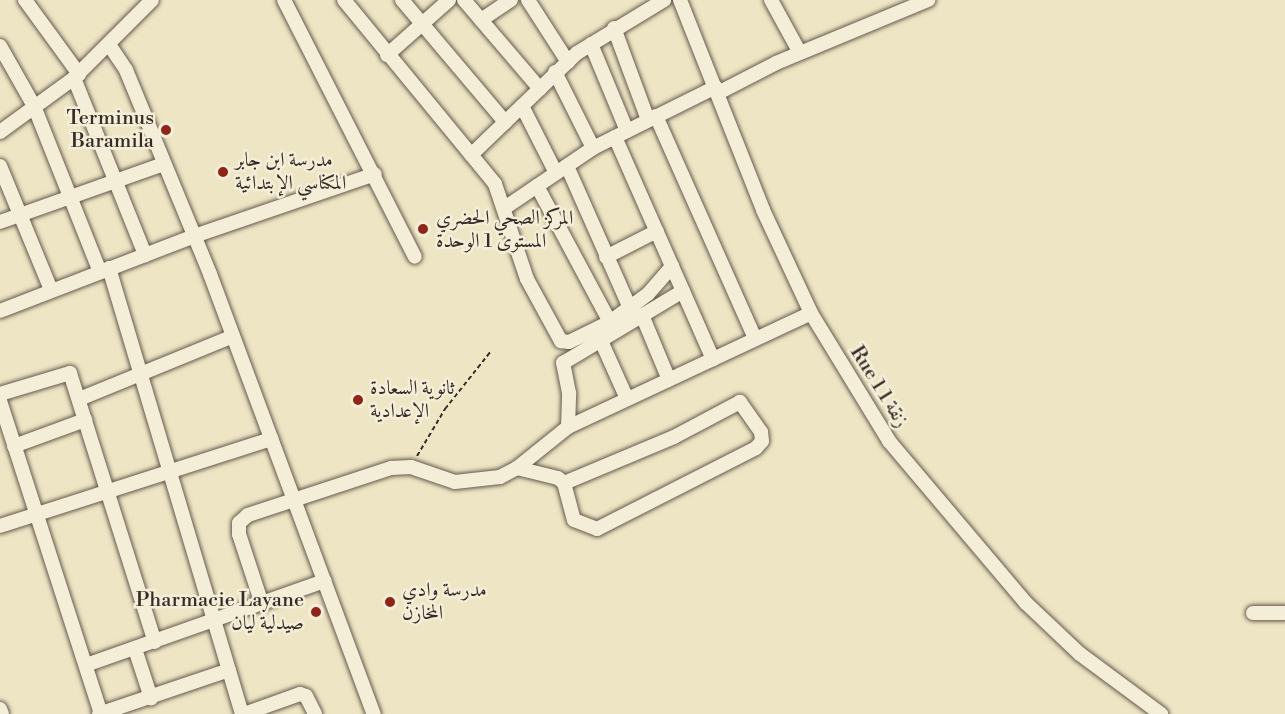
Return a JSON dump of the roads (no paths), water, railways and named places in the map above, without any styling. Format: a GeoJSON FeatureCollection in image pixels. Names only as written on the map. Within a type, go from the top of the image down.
{"type":"FeatureCollection","features":[{"type":"Feature","properties":{"kind":"street"},"geometry":{"type":"LineString","coordinates":[[25,0],[76,76],[145,255]]}},
{"type":"Feature","properties":{"kind":"street"},"geometry":{"type":"LineString","coordinates":[[0,132],[76,76],[110,46],[152,0]]}},
{"type":"Feature","properties":{"kind":"street"},"geometry":{"type":"LineString","coordinates":[[284,0],[375,174],[415,257]]}},
{"type":"Feature","properties":{"kind":"street"},"geometry":{"type":"LineString","coordinates":[[344,0],[495,184],[506,207],[526,279],[561,341],[569,342],[683,291]]}},
{"type":"Feature","properties":{"kind":"street"},"geometry":{"type":"LineString","coordinates":[[402,0],[505,122]]}},
{"type":"Feature","properties":{"kind":"street"},"geometry":{"type":"LineString","coordinates":[[387,55],[449,0]]}},
{"type":"Feature","properties":{"kind":"street"},"geometry":{"type":"LineString","coordinates":[[464,0],[540,89]]}},
{"type":"Feature","properties":{"kind":"street"},"geometry":{"type":"LineString","coordinates":[[482,20],[511,0]]}},
{"type":"Feature","properties":{"kind":"street"},"geometry":{"type":"LineString","coordinates":[[528,0],[568,62]]}},
{"type":"Feature","properties":{"kind":"street"},"geometry":{"type":"LineString","coordinates":[[471,155],[555,72],[614,27],[664,0]]}},
{"type":"Feature","properties":{"kind":"street","name":"Rue 1 زنقة 1"},"geometry":{"type":"LineString","coordinates":[[680,0],[764,210],[811,313],[889,441],[1026,603],[1080,654],[1161,714]]}},
{"type":"Feature","properties":{"kind":"street"},"geometry":{"type":"LineString","coordinates":[[772,0],[800,53]]}},
{"type":"Feature","properties":{"kind":"street"},"geometry":{"type":"LineString","coordinates":[[506,207],[593,148],[652,118],[928,0]]}},
{"type":"Feature","properties":{"kind":"street"},"geometry":{"type":"LineString","coordinates":[[614,27],[652,118],[755,338]]}},
{"type":"Feature","properties":{"kind":"street"},"geometry":{"type":"LineString","coordinates":[[591,44],[657,231],[713,359]]}},
{"type":"Feature","properties":{"kind":"street"},"geometry":{"type":"LineString","coordinates":[[0,46],[34,106],[71,197],[105,270],[143,374],[243,714],[300,694],[306,696],[315,714]]}},
{"type":"Feature","properties":{"kind":"street"},"geometry":{"type":"LineString","coordinates":[[110,46],[126,70],[194,237],[374,714]]}},
{"type":"Feature","properties":{"kind":"street"},"geometry":{"type":"LineString","coordinates":[[555,72],[593,148]]}},
{"type":"Feature","properties":{"kind":"street"},"geometry":{"type":"LineString","coordinates":[[522,106],[562,169],[669,380]]}},
{"type":"Feature","properties":{"kind":"street"},"geometry":{"type":"LineString","coordinates":[[0,222],[164,164]]}},
{"type":"Feature","properties":{"kind":"street"},"geometry":{"type":"LineString","coordinates":[[0,166],[51,290]]}},
{"type":"Feature","properties":{"kind":"street"},"geometry":{"type":"LineString","coordinates":[[0,311],[194,237],[375,174]]}},
{"type":"Feature","properties":{"kind":"street"},"geometry":{"type":"LineString","coordinates":[[537,186],[610,322]]}},
{"type":"Feature","properties":{"kind":"street"},"geometry":{"type":"LineString","coordinates":[[606,257],[657,231]]}},
{"type":"Feature","properties":{"kind":"street"},"geometry":{"type":"LineString","coordinates":[[568,427],[569,393],[563,363],[572,355],[603,343],[636,311],[672,267]]}},
{"type":"Feature","properties":{"kind":"street"},"geometry":{"type":"LineString","coordinates":[[262,604],[239,534],[239,523],[248,515],[391,468],[411,467],[455,482],[486,481],[517,468],[568,427],[811,313]]}},
{"type":"Feature","properties":{"kind":"street"},"geometry":{"type":"LineString","coordinates":[[79,399],[233,336]]}},
{"type":"Feature","properties":{"kind":"street"},"geometry":{"type":"LineString","coordinates":[[603,343],[627,399]]}},
{"type":"Feature","properties":{"kind":"street"},"geometry":{"type":"LineString","coordinates":[[0,394],[70,373],[154,642]]}},
{"type":"Feature","properties":{"kind":"street"},"geometry":{"type":"LineString","coordinates":[[0,401],[86,664],[100,714],[229,670]]}},
{"type":"Feature","properties":{"kind":"street"},"geometry":{"type":"LineString","coordinates":[[517,468],[564,483],[674,437],[740,402],[761,432],[762,441],[756,448],[597,529],[574,520],[564,483]]}},
{"type":"Feature","properties":{"kind":"street"},"geometry":{"type":"LineString","coordinates":[[14,446],[85,420]]}},
{"type":"Feature","properties":{"kind":"street"},"geometry":{"type":"LineString","coordinates":[[0,526],[271,439]]}},
{"type":"Feature","properties":{"kind":"street"},"geometry":{"type":"LineString","coordinates":[[86,664],[135,649],[325,581]]}},
{"type":"Feature","properties":{"kind":"street"},"geometry":{"type":"LineString","coordinates":[[1253,613],[1285,613]]}},
{"type":"Feature","properties":{"kind":"street"},"geometry":{"type":"LineString","coordinates":[[135,649],[151,698]]}},
{"type":"Feature","properties":{"kind":"street"},"geometry":{"type":"LineString","coordinates":[[0,709],[2,714]]}},
{"type":"Feature","properties":{"kind":"place","name":"Terminus Baramila"},"geometry":{"type":"Point","coordinates":[166,130]}},
{"type":"Feature","properties":{"kind":"place","name":"مدرسة ابن جابر المكناسي الإبتدائية"},"geometry":{"type":"Point","coordinates":[223,172]}},
{"type":"Feature","properties":{"kind":"place","name":"المركز الصحي الحضري المستوى 1 الوحدة"},"geometry":{"type":"Point","coordinates":[423,229]}},
{"type":"Feature","properties":{"kind":"place","name":"ثانوية السعادة الإعدادية"},"geometry":{"type":"Point","coordinates":[358,400]}},
{"type":"Feature","properties":{"kind":"place","name":"مدرسة وادي المخازن"},"geometry":{"type":"Point","coordinates":[390,602]}},
{"type":"Feature","properties":{"kind":"place","name":"Pharmacie Layane صيدلية ليان"},"geometry":{"type":"Point","coordinates":[316,612]}}]}
